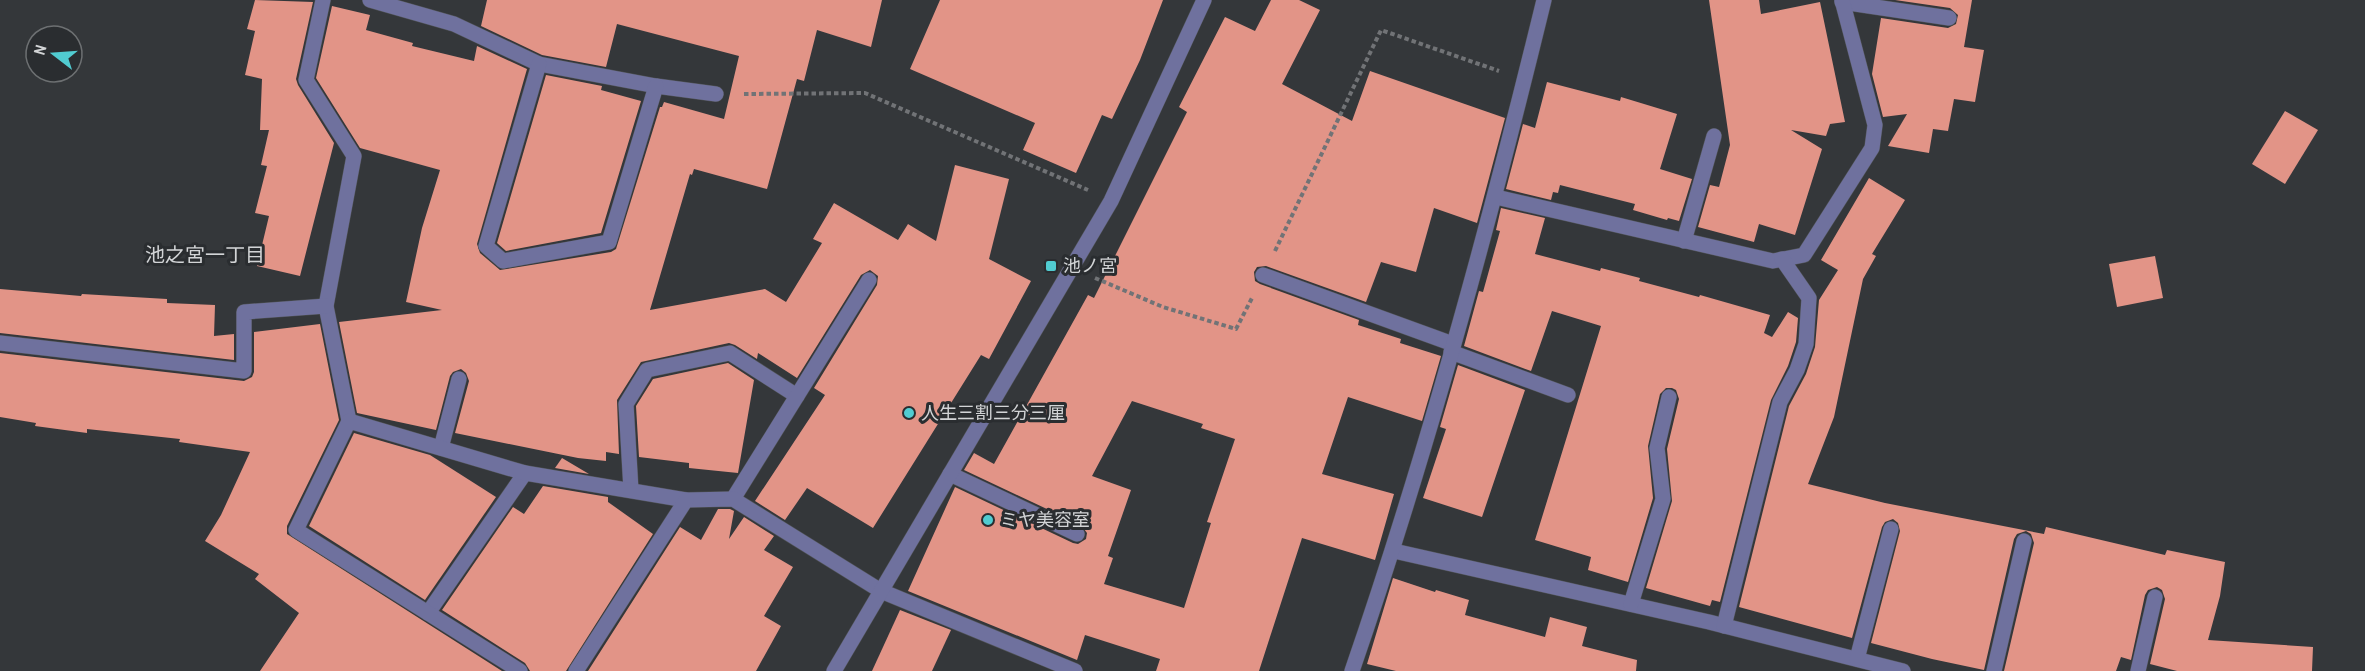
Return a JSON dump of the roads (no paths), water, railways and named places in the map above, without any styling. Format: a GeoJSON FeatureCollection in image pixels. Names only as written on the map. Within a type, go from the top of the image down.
{"type":"FeatureCollection","features":[{"type":"Feature","properties":{"kind":"street"},"geometry":{"type":"LineString","coordinates":[[323,0],[306,80],[354,156],[326,306],[349,421],[296,530],[520,671]]}},
{"type":"Feature","properties":{"kind":"street"},"geometry":{"type":"LineString","coordinates":[[370,0],[454,24],[539,64],[656,86],[716,94]]}},
{"type":"Feature","properties":{"kind":"street"},"geometry":{"type":"LineString","coordinates":[[834,671],[1111,201],[1204,0]]}},
{"type":"Feature","properties":{"kind":"street"},"geometry":{"type":"LineString","coordinates":[[1352,671],[1394,550],[1496,197],[1544,0]]}},
{"type":"Feature","properties":{"kind":"street"},"geometry":{"type":"LineString","coordinates":[[1496,197],[1773,261],[1804,255],[1872,148],[1875,125],[1842,1],[1948,18]]}},
{"type":"Feature","properties":{"kind":"street"},"geometry":{"type":"LineString","coordinates":[[539,64],[486,246],[503,261],[609,242],[656,86]]}},
{"type":"Feature","properties":{"kind":"street"},"geometry":{"type":"LineString","coordinates":[[1684,241],[1714,136]]}},
{"type":"Feature","properties":{"kind":"street"},"geometry":{"type":"LineString","coordinates":[[1724,626],[1780,402],[1797,370],[1806,344],[1809,298],[1782,259]]}},
{"type":"Feature","properties":{"kind":"street"},"geometry":{"type":"LineString","coordinates":[[1263,275],[1568,395]]}},
{"type":"Feature","properties":{"kind":"street"},"geometry":{"type":"LineString","coordinates":[[732,499],[869,280]]}},
{"type":"Feature","properties":{"kind":"street"},"geometry":{"type":"LineString","coordinates":[[0,344],[244,371],[244,312],[326,306]]}},
{"type":"Feature","properties":{"kind":"street"},"geometry":{"type":"LineString","coordinates":[[631,490],[626,404],[647,370],[730,353],[797,396]]}},
{"type":"Feature","properties":{"kind":"street"},"geometry":{"type":"LineString","coordinates":[[441,448],[459,379]]}},
{"type":"Feature","properties":{"kind":"street"},"geometry":{"type":"LineString","coordinates":[[1631,604],[1663,500],[1657,448],[1669,398]]}},
{"type":"Feature","properties":{"kind":"street"},"geometry":{"type":"LineString","coordinates":[[349,421],[525,473],[686,500],[732,499],[881,591],[1075,671]]}},
{"type":"Feature","properties":{"kind":"street"},"geometry":{"type":"LineString","coordinates":[[428,613],[525,473]]}},
{"type":"Feature","properties":{"kind":"street"},"geometry":{"type":"LineString","coordinates":[[950,474],[1077,534]]}},
{"type":"Feature","properties":{"kind":"street"},"geometry":{"type":"LineString","coordinates":[[576,671],[686,500]]}},
{"type":"Feature","properties":{"kind":"street"},"geometry":{"type":"LineString","coordinates":[[1857,659],[1891,529]]}},
{"type":"Feature","properties":{"kind":"street"},"geometry":{"type":"LineString","coordinates":[[1994,671],[2024,541]]}},
{"type":"Feature","properties":{"kind":"street"},"geometry":{"type":"LineString","coordinates":[[1394,550],[1724,626],[1904,671]]}},
{"type":"Feature","properties":{"kind":"street"},"geometry":{"type":"LineString","coordinates":[[2138,671],[2155,597]]}},
{"type":"Feature","properties":{"kind":"place","name":"池ノ宮"},"geometry":{"type":"Point","coordinates":[1051,266]}},
{"type":"Feature","properties":{"kind":"place","name":"人生三割三分三厘"},"geometry":{"type":"Point","coordinates":[909,413]}},
{"type":"Feature","properties":{"kind":"place","name":"ミヤ美容室"},"geometry":{"type":"Point","coordinates":[988,520]}},
{"type":"Feature","properties":{"kind":"district","name":"池之宮一丁目"},"geometry":{"type":"Point","coordinates":[205,255]}}]}
